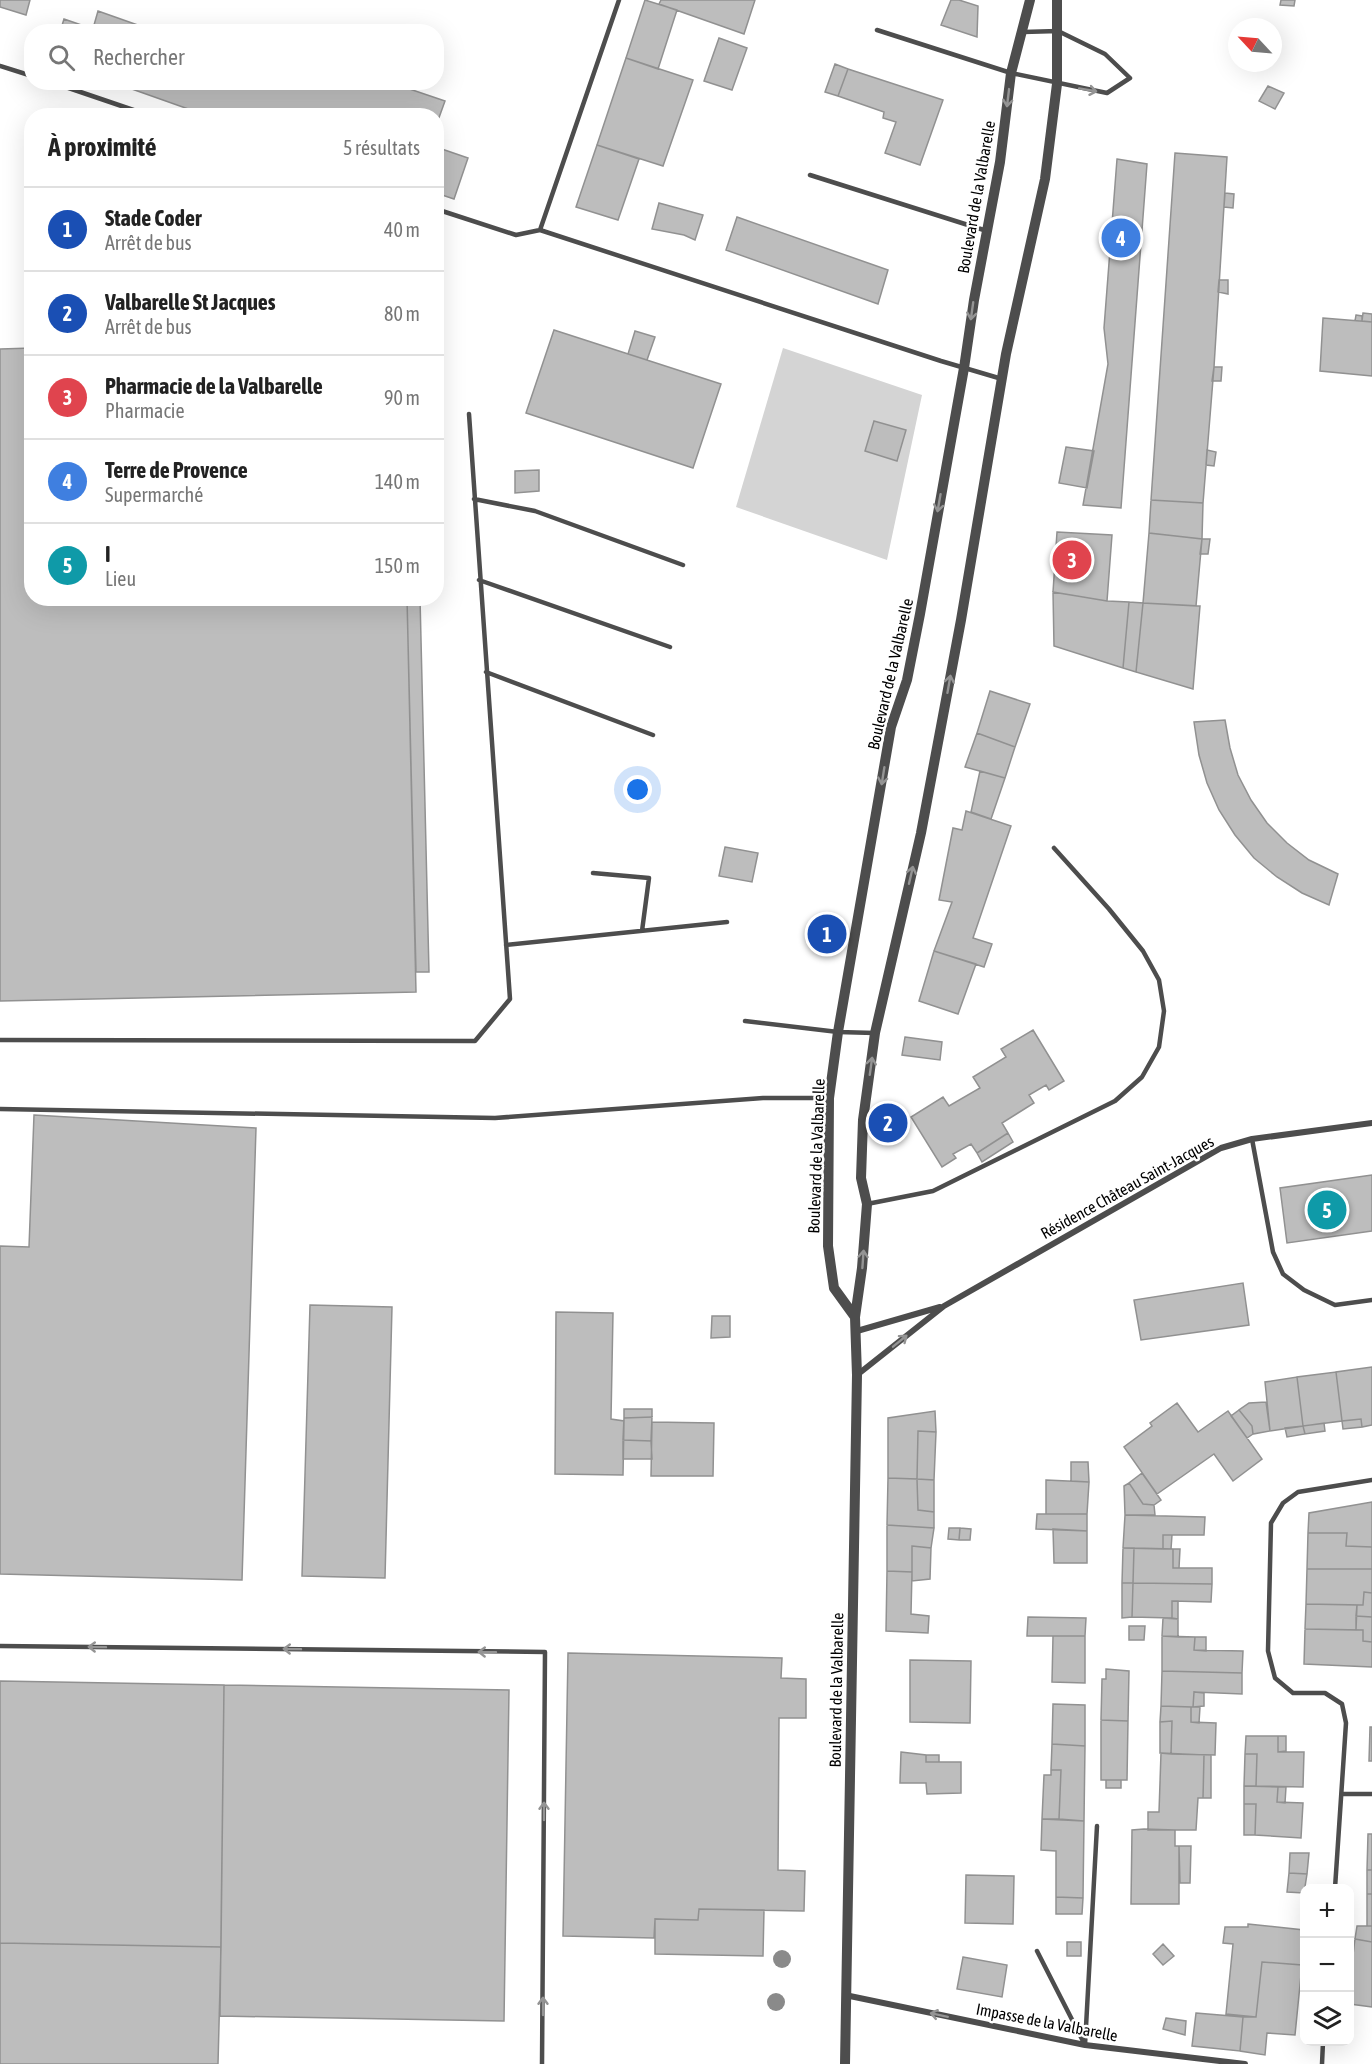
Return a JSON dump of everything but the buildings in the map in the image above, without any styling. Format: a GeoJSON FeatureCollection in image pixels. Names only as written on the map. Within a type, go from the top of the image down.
{"type":"FeatureCollection","features":[{"type":"Feature","properties":{"kind":"street","name":"Boulevard de la Valbarelle"},"geometry":{"type":"LineString","coordinates":[[855,1317],[834,1288],[828,1246],[830,1098],[838,1032],[891,727],[907,680],[964,368],[1000,162],[1011,73],[1030,0]]}},
{"type":"Feature","properties":{"kind":"street","name":"Boulevard de la Valbarelle"},"geometry":{"type":"LineString","coordinates":[[845,2064],[857,1375],[855,1317],[867,1204],[861,1178],[863,1120],[875,1033],[921,833],[961,620],[1002,379],[1044,179],[1057,84],[1057,0]]}},
{"type":"Feature","properties":{"kind":"street","name":"Résidence Château Saint-Jacques"},"geometry":{"type":"LineString","coordinates":[[857,1375],[944,1306],[1221,1148],[1252,1139],[1372,1123]]}},
{"type":"Feature","properties":{"kind":"street","name":"Résidence Château Saint-Jacques"},"geometry":{"type":"LineString","coordinates":[[856,1331],[944,1306]]}},
{"type":"Feature","properties":{"kind":"street","name":"Impasse de la Valbarelle"},"geometry":{"type":"LineString","coordinates":[[845,1995],[1085,2045],[1245,2064]]}},
{"type":"Feature","properties":{"kind":"lane"},"geometry":{"type":"LineString","coordinates":[[540,230],[619,0]]}},
{"type":"Feature","properties":{"kind":"lane"},"geometry":{"type":"LineString","coordinates":[[877,30],[1011,73],[1057,84],[1107,93],[1130,78],[1105,54],[1058,31],[1023,32]]}},
{"type":"Feature","properties":{"kind":"lane"},"geometry":{"type":"LineString","coordinates":[[0,66],[24,74]]}},
{"type":"Feature","properties":{"kind":"lane"},"geometry":{"type":"LineString","coordinates":[[75,90],[127,108]]}},
{"type":"Feature","properties":{"kind":"lane"},"geometry":{"type":"LineString","coordinates":[[810,174],[987,231]]}},
{"type":"Feature","properties":{"kind":"lane"},"geometry":{"type":"LineString","coordinates":[[444,212],[516,235],[540,230],[1002,379]]}},
{"type":"Feature","properties":{"kind":"lane"},"geometry":{"type":"LineString","coordinates":[[0,1040],[475,1041],[510,999],[469,414]]}},
{"type":"Feature","properties":{"kind":"lane"},"geometry":{"type":"LineString","coordinates":[[474,499],[535,511],[683,565]]}},
{"type":"Feature","properties":{"kind":"lane"},"geometry":{"type":"LineString","coordinates":[[480,580],[670,647]]}},
{"type":"Feature","properties":{"kind":"lane"},"geometry":{"type":"LineString","coordinates":[[486,672],[653,735]]}},
{"type":"Feature","properties":{"kind":"lane"},"geometry":{"type":"LineString","coordinates":[[867,1204],[933,1191],[1115,1101],[1142,1077],[1159,1047],[1164,1011],[1159,980],[1143,951],[1109,909],[1054,849]]}},
{"type":"Feature","properties":{"kind":"lane"},"geometry":{"type":"LineString","coordinates":[[593,873],[649,878],[642,931]]}},
{"type":"Feature","properties":{"kind":"lane"},"geometry":{"type":"LineString","coordinates":[[506,945],[727,922]]}},
{"type":"Feature","properties":{"kind":"lane"},"geometry":{"type":"LineString","coordinates":[[745,1021],[838,1032],[875,1033]]}},
{"type":"Feature","properties":{"kind":"lane"},"geometry":{"type":"LineString","coordinates":[[0,1109],[495,1118],[763,1098],[830,1098]]}},
{"type":"Feature","properties":{"kind":"lane"},"geometry":{"type":"LineString","coordinates":[[1252,1139],[1273,1252],[1283,1274],[1304,1290],[1335,1305],[1372,1300]]}},
{"type":"Feature","properties":{"kind":"lane"},"geometry":{"type":"LineString","coordinates":[[1335,1884],[1346,1723],[1342,1704],[1325,1693],[1293,1693],[1275,1678],[1268,1651],[1271,1523],[1283,1503],[1298,1492],[1372,1480]]}},
{"type":"Feature","properties":{"kind":"lane"},"geometry":{"type":"LineString","coordinates":[[0,1646],[545,1652],[542,2064]]}},
{"type":"Feature","properties":{"kind":"lane"},"geometry":{"type":"LineString","coordinates":[[1343,1794],[1372,1794]]}},
{"type":"Feature","properties":{"kind":"lane"},"geometry":{"type":"LineString","coordinates":[[1085,2045],[1097,1826]]}},
{"type":"Feature","properties":{"kind":"lane"},"geometry":{"type":"LineString","coordinates":[[1037,1951],[1085,2045]]}},
{"type":"Feature","properties":{"kind":"lane"},"geometry":{"type":"LineString","coordinates":[[1322,2064],[1323,2046]]}},
{"type":"Feature","properties":{"kind":"shaded area"},"geometry":{"type":"Polygon","coordinates":[[[783,348],[922,395],[887,560],[736,507],[783,348]]]}},
{"type":"Feature","properties":{"kind":"place","name":"Terre de Provence"},"geometry":{"type":"Point","coordinates":[1121,238]}},
{"type":"Feature","properties":{"kind":"place","name":"Pharmacie de la Valbarelle"},"geometry":{"type":"Point","coordinates":[1072,560]}},
{"type":"Feature","properties":{"kind":"place","name":"Stade Coder"},"geometry":{"type":"Point","coordinates":[827,934]}},
{"type":"Feature","properties":{"kind":"place","name":"Valbarelle St Jacques"},"geometry":{"type":"Point","coordinates":[888,1123]}},
{"type":"Feature","properties":{"kind":"place","name":"I"},"geometry":{"type":"Point","coordinates":[1327,1210]}}]}
